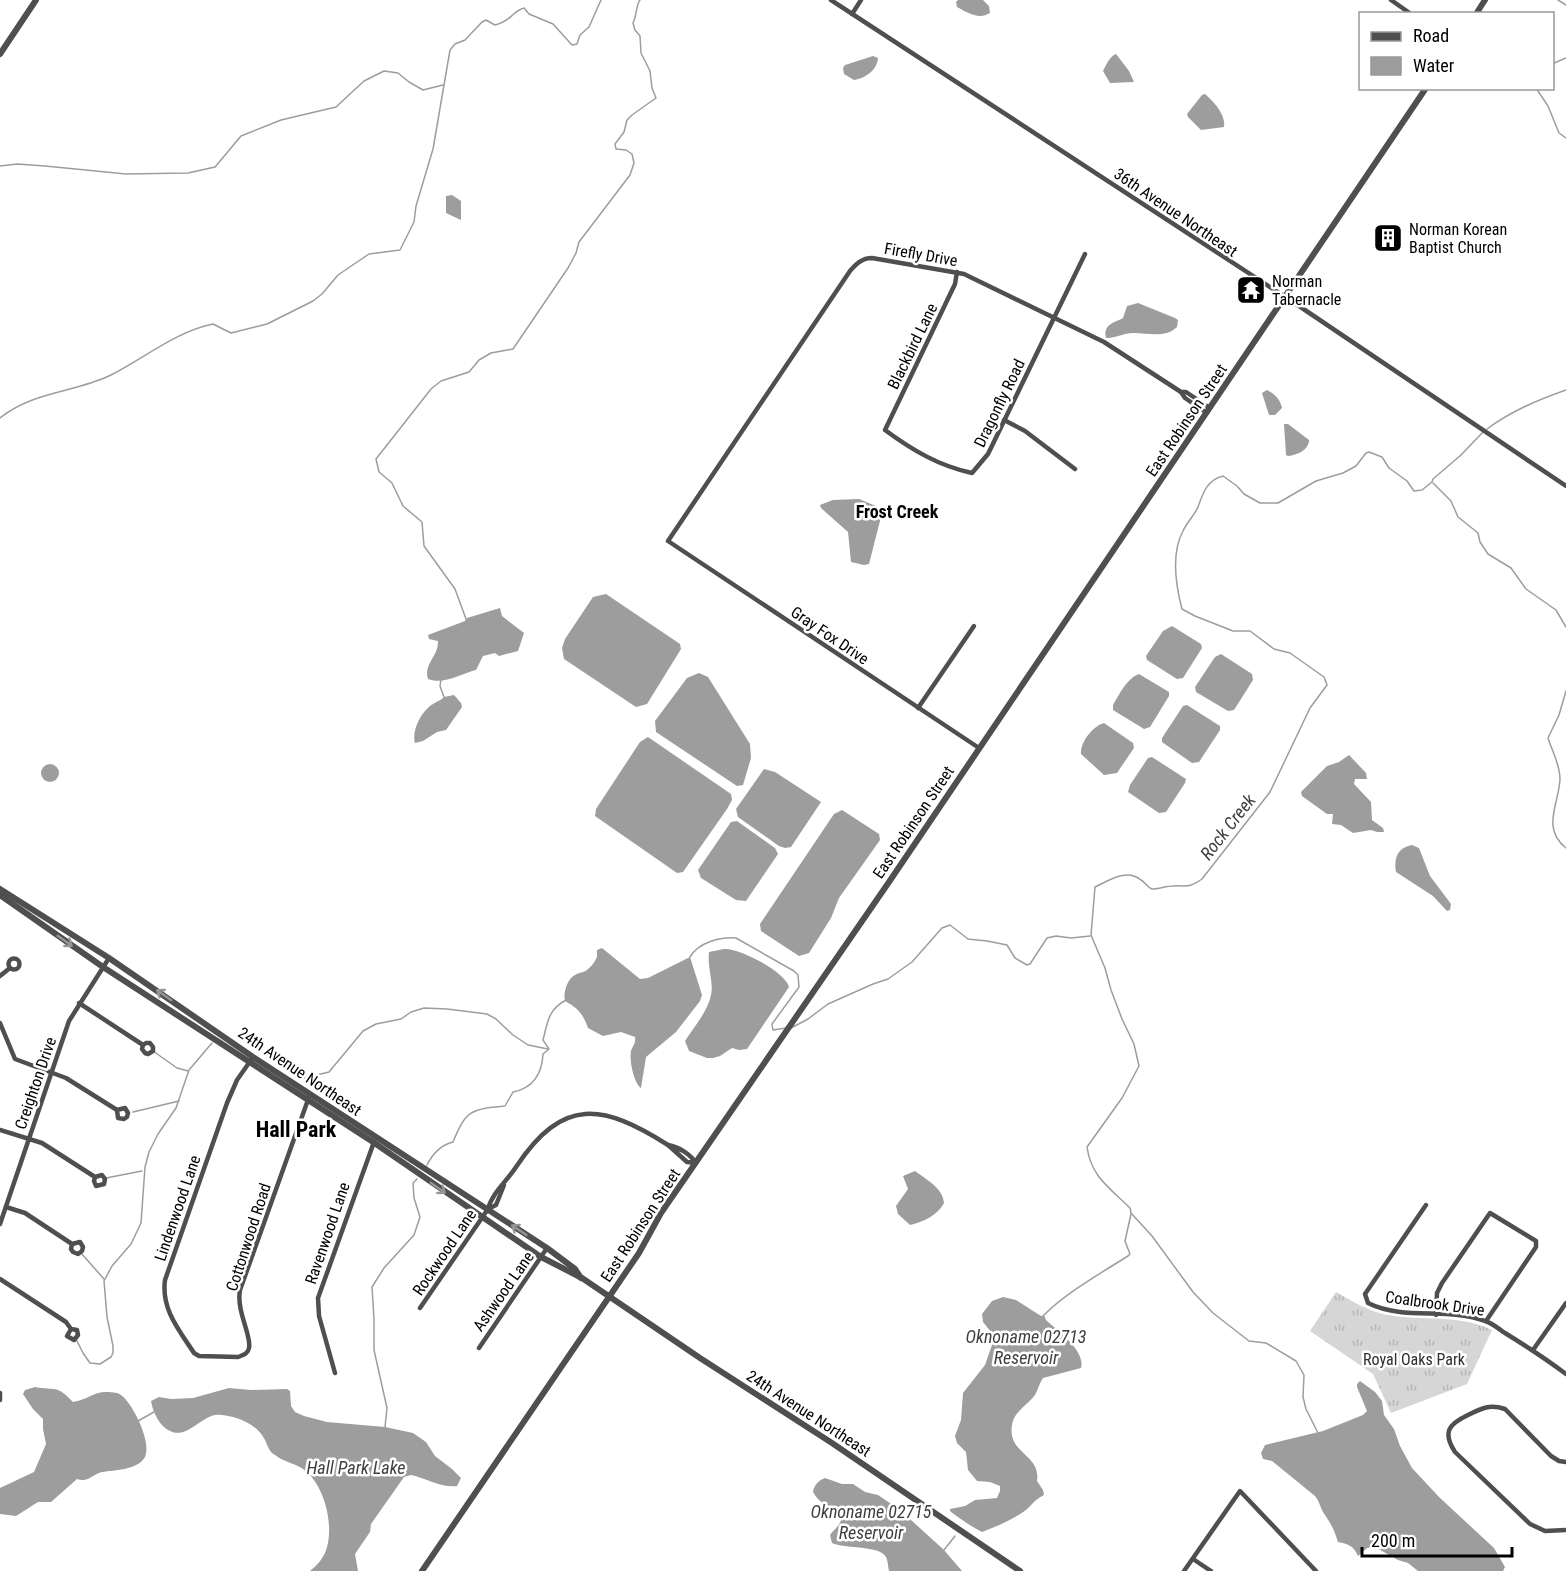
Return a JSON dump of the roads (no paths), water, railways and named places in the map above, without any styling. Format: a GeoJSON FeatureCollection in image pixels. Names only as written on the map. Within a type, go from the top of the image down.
{"type":"FeatureCollection","features":[{"type":"Feature","properties":{"kind":"street"},"geometry":{"type":"LineString","coordinates":[[0,54],[36,0]]}},
{"type":"Feature","properties":{"kind":"street","name":"36th Avenue Northeast"},"geometry":{"type":"LineString","coordinates":[[831,0],[1285,297],[1566,486]]}},
{"type":"Feature","properties":{"kind":"street"},"geometry":{"type":"LineString","coordinates":[[852,14],[861,0]]}},
{"type":"Feature","properties":{"kind":"street"},"geometry":{"type":"LineString","coordinates":[[1391,0],[1408,12]]}},
{"type":"Feature","properties":{"kind":"street","name":"East Robinson Street"},"geometry":{"type":"LineString","coordinates":[[422,1571],[639,1253],[661,1213],[1425,90]]}},
{"type":"Feature","properties":{"kind":"street","name":"Dragonfly Road"},"geometry":{"type":"LineString","coordinates":[[885,430],[921,455],[949,467],[972,473],[984,461],[1085,254]]}},
{"type":"Feature","properties":{"kind":"street","name":"Firefly Drive"},"geometry":{"type":"LineString","coordinates":[[668,542],[855,265],[866,258],[957,272],[1111,346],[1181,392],[1185,398],[1209,410]]}},
{"type":"Feature","properties":{"kind":"street","name":"Blackbird Lane"},"geometry":{"type":"LineString","coordinates":[[885,430],[955,284],[957,272]]}},
{"type":"Feature","properties":{"kind":"street"},"geometry":{"type":"LineString","coordinates":[[1004,420],[1025,431],[1075,469]]}},
{"type":"Feature","properties":{"kind":"street","name":"Gray Fox Drive"},"geometry":{"type":"LineString","coordinates":[[668,542],[979,748]]}},
{"type":"Feature","properties":{"kind":"street"},"geometry":{"type":"LineString","coordinates":[[918,708],[974,626]]}},
{"type":"Feature","properties":{"kind":"street","name":"24th Avenue Northeast"},"geometry":{"type":"LineString","coordinates":[[0,890],[109,958],[252,1059]]}},
{"type":"Feature","properties":{"kind":"street","name":"24th Avenue Northeast"},"geometry":{"type":"LineString","coordinates":[[0,896],[103,967],[488,1209],[547,1248],[575,1269],[582,1278]]}},
{"type":"Feature","properties":{"kind":"street","name":"Creighton Drive"},"geometry":{"type":"LineString","coordinates":[[0,1224],[69,1022],[109,958]]}},
{"type":"Feature","properties":{"kind":"street"},"geometry":{"type":"LineString","coordinates":[[0,976],[10,968]]}},
{"type":"Feature","properties":{"kind":"street"},"geometry":{"type":"LineString","coordinates":[[79,1003],[143,1045]]}},
{"type":"Feature","properties":{"kind":"street"},"geometry":{"type":"LineString","coordinates":[[0,1023],[15,1059],[72,1080],[117,1110]]}},
{"type":"Feature","properties":{"kind":"street","name":"Lindenwood Lane"},"geometry":{"type":"LineString","coordinates":[[210,1357],[196,1355],[186,1342],[168,1312],[164,1285],[227,1103],[237,1080],[252,1059]]}},
{"type":"Feature","properties":{"kind":"street","name":"Cottonwood Road"},"geometry":{"type":"LineString","coordinates":[[210,1357],[242,1356],[249,1348],[240,1308],[240,1290],[309,1096]]}},
{"type":"Feature","properties":{"kind":"street","name":"Rockwood Lane"},"geometry":{"type":"LineString","coordinates":[[420,1308],[488,1209],[496,1205],[504,1185],[536,1141],[554,1126],[572,1116],[593,1113],[642,1128],[668,1145],[691,1156],[696,1163]]}},
{"type":"Feature","properties":{"kind":"street"},"geometry":{"type":"LineString","coordinates":[[0,1130],[47,1146],[95,1177]]}},
{"type":"Feature","properties":{"kind":"street","name":"24th Avenue Northeast"},"geometry":{"type":"LineString","coordinates":[[375,1140],[482,1218],[541,1257],[582,1278],[832,1443],[1020,1571]]}},
{"type":"Feature","properties":{"kind":"street","name":"Ravenwood Lane"},"geometry":{"type":"LineString","coordinates":[[335,1373],[319,1316],[318,1298],[375,1140]]}},
{"type":"Feature","properties":{"kind":"street","name":"Coalbrook Drive"},"geometry":{"type":"LineString","coordinates":[[1426,1205],[1365,1294],[1368,1303],[1378,1308],[1486,1321],[1566,1374]]}},
{"type":"Feature","properties":{"kind":"street"},"geometry":{"type":"LineString","coordinates":[[6,1207],[25,1214],[72,1244]]}},
{"type":"Feature","properties":{"kind":"street"},"geometry":{"type":"LineString","coordinates":[[1436,1315],[1437,1293],[1442,1283],[1490,1213],[1536,1241],[1536,1247],[1486,1321]]}},
{"type":"Feature","properties":{"kind":"street","name":"Ashwood Lane"},"geometry":{"type":"LineString","coordinates":[[479,1348],[547,1248]]}},
{"type":"Feature","properties":{"kind":"street"},"geometry":{"type":"LineString","coordinates":[[0,1279],[66,1323],[71,1329]]}},
{"type":"Feature","properties":{"kind":"street"},"geometry":{"type":"LineString","coordinates":[[1533,1350],[1566,1303]]}},
{"type":"Feature","properties":{"kind":"street"},"geometry":{"type":"LineString","coordinates":[[0,1393],[0,1400]]}},
{"type":"Feature","properties":{"kind":"street"},"geometry":{"type":"LineString","coordinates":[[1566,1462],[1551,1456],[1505,1409],[1496,1406],[1488,1405],[1455,1422],[1450,1428],[1449,1442],[1455,1452],[1530,1524],[1545,1531],[1566,1530]]}},
{"type":"Feature","properties":{"kind":"street"},"geometry":{"type":"LineString","coordinates":[[1184,1571],[1240,1491],[1316,1571]]}},
{"type":"Feature","properties":{"kind":"street"},"geometry":{"type":"LineString","coordinates":[[1193,1559],[1211,1571]]}},
{"type":"Feature","properties":{"kind":"water"},"geometry":{"type":"Polygon","coordinates":[[[958,0],[983,0],[989,6],[990,13],[978,16],[969,13],[957,7],[958,0]]]}},
{"type":"Feature","properties":{"kind":"water"},"geometry":{"type":"Polygon","coordinates":[[[1116,54],[1134,82],[1110,83],[1103,71],[1116,54]]]}},
{"type":"Feature","properties":{"kind":"water"},"geometry":{"type":"Polygon","coordinates":[[[873,56],[878,58],[877,62],[867,75],[854,80],[844,74],[845,65],[873,56]]]}},
{"type":"Feature","properties":{"kind":"water"},"geometry":{"type":"Polygon","coordinates":[[[1205,94],[1221,113],[1224,127],[1201,130],[1188,117],[1187,114],[1205,94]]]}},
{"type":"Feature","properties":{"kind":"water"},"geometry":{"type":"Polygon","coordinates":[[[452,195],[461,201],[461,220],[446,213],[446,196],[452,195]]]}},
{"type":"Feature","properties":{"kind":"water"},"geometry":{"type":"Polygon","coordinates":[[[1138,303],[1175,318],[1178,320],[1177,327],[1165,333],[1132,333],[1106,338],[1106,330],[1123,318],[1127,306],[1138,303]]]}},
{"type":"Feature","properties":{"kind":"water"},"geometry":{"type":"Polygon","coordinates":[[[1267,390],[1277,397],[1282,408],[1275,415],[1269,415],[1262,393],[1267,390]]]}},
{"type":"Feature","properties":{"kind":"water"},"geometry":{"type":"Polygon","coordinates":[[[1284,424],[1288,424],[1309,440],[1307,447],[1302,451],[1286,455],[1284,424]]]}},
{"type":"Feature","properties":{"kind":"water"},"geometry":{"type":"Polygon","coordinates":[[[859,499],[876,506],[882,513],[869,564],[864,565],[851,562],[848,532],[820,505],[833,500],[859,499]]]}},
{"type":"Feature","properties":{"kind":"water"},"geometry":{"type":"Polygon","coordinates":[[[606,594],[680,644],[681,649],[647,704],[636,707],[564,659],[562,648],[565,639],[593,597],[606,594]]]}},
{"type":"Feature","properties":{"kind":"water"},"geometry":{"type":"Polygon","coordinates":[[[500,608],[502,616],[524,633],[518,651],[499,656],[495,653],[483,656],[476,670],[452,678],[440,681],[428,679],[429,664],[438,646],[438,641],[429,639],[428,635],[465,621],[467,618],[500,608]]]}},
{"type":"Feature","properties":{"kind":"water"},"geometry":{"type":"Polygon","coordinates":[[[1172,626],[1201,644],[1202,648],[1183,678],[1177,679],[1147,660],[1146,656],[1163,631],[1172,626]]]}},
{"type":"Feature","properties":{"kind":"water"},"geometry":{"type":"Polygon","coordinates":[[[1221,654],[1252,674],[1253,680],[1234,710],[1228,711],[1196,692],[1195,687],[1215,657],[1221,654]]]}},
{"type":"Feature","properties":{"kind":"water"},"geometry":{"type":"Polygon","coordinates":[[[699,673],[708,677],[750,744],[751,758],[743,785],[737,786],[656,732],[655,721],[687,678],[699,673]]]}},
{"type":"Feature","properties":{"kind":"water"},"geometry":{"type":"Polygon","coordinates":[[[1139,674],[1169,692],[1169,696],[1150,727],[1144,729],[1113,710],[1113,705],[1124,687],[1139,674]]]}},
{"type":"Feature","properties":{"kind":"water"},"geometry":{"type":"Polygon","coordinates":[[[454,695],[462,707],[446,730],[415,743],[415,729],[425,711],[444,697],[454,695]]]}},
{"type":"Feature","properties":{"kind":"water"},"geometry":{"type":"Polygon","coordinates":[[[1187,705],[1220,726],[1220,730],[1199,762],[1192,763],[1162,742],[1162,738],[1183,706],[1187,705]]]}},
{"type":"Feature","properties":{"kind":"water"},"geometry":{"type":"Polygon","coordinates":[[[1104,723],[1133,743],[1134,748],[1117,773],[1104,775],[1081,754],[1081,749],[1088,735],[1104,723]]]}},
{"type":"Feature","properties":{"kind":"water"},"geometry":{"type":"Polygon","coordinates":[[[648,737],[731,794],[732,800],[727,809],[683,872],[677,873],[595,816],[596,809],[640,742],[648,737]]]}},
{"type":"Feature","properties":{"kind":"water"},"geometry":{"type":"Polygon","coordinates":[[[1349,755],[1366,773],[1367,779],[1355,779],[1354,784],[1371,802],[1372,820],[1383,828],[1384,832],[1371,830],[1353,833],[1341,825],[1332,824],[1333,814],[1327,814],[1302,796],[1301,792],[1327,766],[1349,755]]]}},
{"type":"Feature","properties":{"kind":"water"},"geometry":{"type":"Polygon","coordinates":[[[1152,757],[1186,779],[1166,812],[1159,813],[1128,792],[1130,785],[1148,758],[1152,757]]]}},
{"type":"Feature","properties":{"kind":"water"},"geometry":{"type":"Polygon","coordinates":[[[46,764],[54,764],[59,769],[57,780],[46,782],[41,777],[41,769],[46,764]]]}},
{"type":"Feature","properties":{"kind":"water"},"geometry":{"type":"Polygon","coordinates":[[[764,769],[775,772],[821,802],[791,847],[779,846],[738,817],[736,809],[764,769]]]}},
{"type":"Feature","properties":{"kind":"water"},"geometry":{"type":"Polygon","coordinates":[[[842,810],[879,834],[880,840],[839,898],[831,918],[809,953],[799,956],[761,931],[760,924],[834,814],[842,810]]]}},
{"type":"Feature","properties":{"kind":"water"},"geometry":{"type":"Polygon","coordinates":[[[737,821],[775,848],[778,854],[746,901],[736,900],[701,878],[698,870],[731,822],[737,821]]]}},
{"type":"Feature","properties":{"kind":"water"},"geometry":{"type":"Polygon","coordinates":[[[1412,845],[1419,848],[1430,876],[1451,904],[1450,910],[1447,911],[1433,896],[1396,872],[1398,854],[1407,846],[1412,845]]]}},
{"type":"Feature","properties":{"kind":"water"},"geometry":{"type":"Polygon","coordinates":[[[602,948],[640,979],[648,978],[690,957],[702,995],[700,1001],[676,1032],[646,1057],[641,1088],[634,1076],[631,1060],[635,1037],[621,1032],[603,1036],[588,1028],[580,1012],[565,1001],[565,990],[570,980],[589,968],[597,957],[597,950],[602,948]]]}},
{"type":"Feature","properties":{"kind":"water"},"geometry":{"type":"Polygon","coordinates":[[[724,949],[740,952],[761,962],[780,974],[789,987],[747,1049],[732,1048],[720,1056],[707,1058],[689,1051],[685,1041],[704,1013],[712,990],[709,952],[724,949]]]}},
{"type":"Feature","properties":{"kind":"water"},"geometry":{"type":"Polygon","coordinates":[[[915,1171],[938,1189],[944,1203],[930,1217],[910,1225],[898,1214],[896,1206],[908,1189],[903,1176],[915,1171]]]}},
{"type":"Feature","properties":{"kind":"water","name":"Oknoname 02713 Reservoir"},"geometry":{"type":"Polygon","coordinates":[[[1003,1297],[1016,1300],[1041,1316],[1044,1315],[1046,1320],[1075,1348],[1079,1355],[1081,1368],[1043,1378],[1035,1395],[1013,1420],[1014,1442],[1034,1465],[1037,1481],[1044,1495],[1015,1517],[982,1532],[958,1517],[950,1509],[965,1506],[975,1500],[997,1498],[1000,1486],[977,1481],[968,1470],[966,1452],[957,1443],[955,1436],[961,1420],[963,1393],[985,1365],[992,1345],[991,1332],[983,1322],[982,1314],[992,1301],[1003,1297]]]}},
{"type":"Feature","properties":{"kind":"water"},"geometry":{"type":"Polygon","coordinates":[[[1360,1381],[1375,1392],[1382,1401],[1384,1415],[1394,1429],[1412,1468],[1439,1497],[1494,1548],[1505,1567],[1503,1571],[1418,1571],[1408,1563],[1375,1547],[1367,1548],[1358,1556],[1350,1546],[1338,1542],[1315,1496],[1272,1461],[1263,1459],[1261,1453],[1265,1445],[1323,1431],[1363,1415],[1367,1411],[1357,1387],[1360,1381]]]}},
{"type":"Feature","properties":{"kind":"water"},"geometry":{"type":"Polygon","coordinates":[[[35,1387],[59,1390],[73,1402],[98,1393],[117,1393],[128,1402],[134,1411],[143,1431],[147,1450],[145,1457],[137,1465],[102,1472],[84,1480],[77,1479],[51,1502],[38,1502],[16,1516],[0,1514],[0,1488],[34,1472],[46,1444],[43,1419],[23,1394],[25,1390],[35,1387]]]}},
{"type":"Feature","properties":{"kind":"water","name":"Hall Park Lake"},"geometry":{"type":"Polygon","coordinates":[[[229,1388],[287,1389],[290,1391],[291,1406],[295,1412],[304,1416],[327,1422],[385,1427],[413,1433],[426,1442],[435,1456],[461,1478],[457,1486],[451,1486],[411,1475],[404,1477],[371,1524],[370,1532],[355,1554],[358,1571],[310,1571],[325,1553],[329,1522],[324,1499],[307,1472],[273,1454],[259,1431],[243,1420],[215,1415],[187,1430],[176,1433],[166,1429],[160,1422],[151,1401],[159,1397],[193,1398],[229,1388]]]}},
{"type":"Feature","properties":{"kind":"water","name":"Oknoname 02715 Reservoir"},"geometry":{"type":"Polygon","coordinates":[[[825,1478],[842,1484],[853,1484],[865,1492],[878,1495],[900,1510],[944,1550],[962,1571],[889,1571],[887,1559],[882,1553],[832,1543],[830,1535],[839,1524],[841,1515],[822,1503],[813,1492],[817,1483],[825,1478]]]}},
{"type":"Feature","properties":{"kind":"waterway"},"geometry":{"type":"LineString","coordinates":[[0,418],[26,402],[83,386],[111,375],[173,339],[200,328],[213,324],[231,333],[267,324],[313,301],[338,275],[369,254],[400,250],[414,222],[416,206],[433,149],[450,50],[455,44],[465,40],[482,22],[486,20],[495,25],[524,8],[529,14],[553,24],[572,45],[577,44],[580,35],[589,27],[601,0]]}},
{"type":"Feature","properties":{"kind":"waterway"},"geometry":{"type":"LineString","coordinates":[[466,619],[455,589],[424,546],[422,522],[403,506],[392,483],[379,472],[376,459],[431,389],[441,381],[469,372],[479,360],[491,353],[513,349],[568,268],[579,242],[630,175],[634,163],[632,154],[626,150],[616,149],[615,144],[624,132],[627,120],[656,98],[650,71],[641,53],[640,36],[633,23],[640,0]]}},
{"type":"Feature","properties":{"kind":"waterway","name":"Rock Creek"},"geometry":{"type":"LineString","coordinates":[[1558,0],[1566,5]]}},
{"type":"Feature","properties":{"kind":"waterway","name":"Rock Creek"},"geometry":{"type":"LineString","coordinates":[[1554,63],[1566,58]]}},
{"type":"Feature","properties":{"kind":"waterway"},"geometry":{"type":"LineString","coordinates":[[0,166],[17,164],[126,174],[188,173],[215,167],[241,136],[281,120],[336,107],[364,81],[384,71],[398,73],[423,90],[443,85]]}},
{"type":"Feature","properties":{"kind":"waterway","name":"Rock Creek"},"geometry":{"type":"LineString","coordinates":[[1537,90],[1548,106],[1559,133],[1566,138]]}},
{"type":"Feature","properties":{"kind":"waterway","name":"Rock Creek"},"geometry":{"type":"LineString","coordinates":[[1487,429],[1525,406],[1566,390]]}},
{"type":"Feature","properties":{"kind":"waterway","name":"Rock Creek"},"geometry":{"type":"LineString","coordinates":[[1318,1433],[1306,1409],[1303,1397],[1304,1375],[1296,1361],[1266,1343],[1249,1341],[1213,1313],[1193,1292],[1152,1236],[1131,1213],[1130,1208],[1097,1174],[1089,1157],[1087,1147],[1122,1098],[1139,1066],[1134,1044],[1122,1019],[1091,935],[1095,887],[1123,875],[1135,877],[1152,889],[1190,885],[1202,879],[1270,792],[1310,708],[1327,685],[1324,677],[1290,653],[1274,649],[1250,631],[1233,631],[1182,609],[1177,580],[1177,549],[1183,531],[1209,484],[1223,476],[1244,494],[1260,503],[1278,503],[1316,481],[1343,473],[1356,466],[1369,452],[1382,457],[1389,468],[1407,481],[1414,491],[1422,490],[1483,432]]}},
{"type":"Feature","properties":{"kind":"waterway"},"geometry":{"type":"LineString","coordinates":[[1433,483],[1451,501],[1458,517],[1478,533],[1480,542],[1488,554],[1511,568],[1526,589],[1556,610],[1566,627]]}},
{"type":"Feature","properties":{"kind":"waterway"},"geometry":{"type":"LineString","coordinates":[[441,679],[440,686],[444,697]]}},
{"type":"Feature","properties":{"kind":"waterway"},"geometry":{"type":"LineString","coordinates":[[1566,691],[1559,715],[1548,738],[1560,773],[1553,815],[1554,832],[1566,848]]}},
{"type":"Feature","properties":{"kind":"waterway"},"geometry":{"type":"LineString","coordinates":[[791,1028],[828,1004],[888,979],[912,962],[942,928],[950,925],[968,939],[1007,945],[1015,958],[1027,965],[1030,964],[1047,938],[1090,936]]}},
{"type":"Feature","properties":{"kind":"waterway"},"geometry":{"type":"LineString","coordinates":[[690,957],[704,944],[723,938],[736,938],[794,971],[798,975],[799,987],[772,1024],[773,1030],[786,1028]]}},
{"type":"Feature","properties":{"kind":"waterway"},"geometry":{"type":"LineString","coordinates":[[427,1165],[437,1151],[453,1142],[462,1123],[471,1113],[484,1108],[505,1106],[513,1092],[526,1087],[535,1079],[541,1068],[543,1054],[549,1049],[543,1040],[548,1022],[552,1012],[566,1000]]}},
{"type":"Feature","properties":{"kind":"waterway"},"geometry":{"type":"LineString","coordinates":[[300,1079],[329,1072],[363,1031],[376,1024],[401,1019],[411,1012],[424,1008],[487,1014],[528,1045],[548,1049]]}},
{"type":"Feature","properties":{"kind":"waterway"},"geometry":{"type":"LineString","coordinates":[[76,1339],[90,1363],[100,1364],[113,1353],[104,1281],[112,1266],[131,1244],[141,1223],[145,1167],[149,1152],[176,1108],[189,1070],[212,1043]]}},
{"type":"Feature","properties":{"kind":"waterway"},"geometry":{"type":"LineString","coordinates":[[153,1051],[177,1068],[188,1071]]}},
{"type":"Feature","properties":{"kind":"waterway"},"geometry":{"type":"LineString","coordinates":[[133,1112],[179,1101]]}},
{"type":"Feature","properties":{"kind":"waterway"},"geometry":{"type":"LineString","coordinates":[[106,1178],[142,1171]]}},
{"type":"Feature","properties":{"kind":"waterway"},"geometry":{"type":"LineString","coordinates":[[385,1427],[387,1408],[374,1350],[372,1287],[384,1268],[414,1235],[420,1217],[414,1198],[413,1183],[417,1179]]}},
{"type":"Feature","properties":{"kind":"waterway","name":"Rock Creek"},"geometry":{"type":"LineString","coordinates":[[1044,1315],[1073,1291],[1130,1254],[1125,1241],[1131,1214]]}},
{"type":"Feature","properties":{"kind":"waterway"},"geometry":{"type":"LineString","coordinates":[[81,1253],[104,1279]]}},
{"type":"Feature","properties":{"kind":"waterway"},"geometry":{"type":"LineString","coordinates":[[138,1421],[154,1412]]}},
{"type":"Feature","properties":{"kind":"waterway","name":"Rock Creek"},"geometry":{"type":"LineString","coordinates":[[944,1550],[955,1536]]}},
{"type":"Feature","properties":{"kind":"place","name":"Norman Korean Baptist Church"},"geometry":{"type":"Point","coordinates":[1388,238]}},
{"type":"Feature","properties":{"kind":"place","name":"Norman Tabernacle"},"geometry":{"type":"Point","coordinates":[1251,290]}},
{"type":"Feature","properties":{"kind":"district","name":"Frost Creek"},"geometry":{"type":"Point","coordinates":[897,512]}},
{"type":"Feature","properties":{"kind":"district","name":"Hall Park"},"geometry":{"type":"Point","coordinates":[296,1129]}},
{"type":"Feature","properties":{"kind":"park label","name":"Royal Oaks Park"},"geometry":{"type":"Point","coordinates":[1414,1359]}}]}
